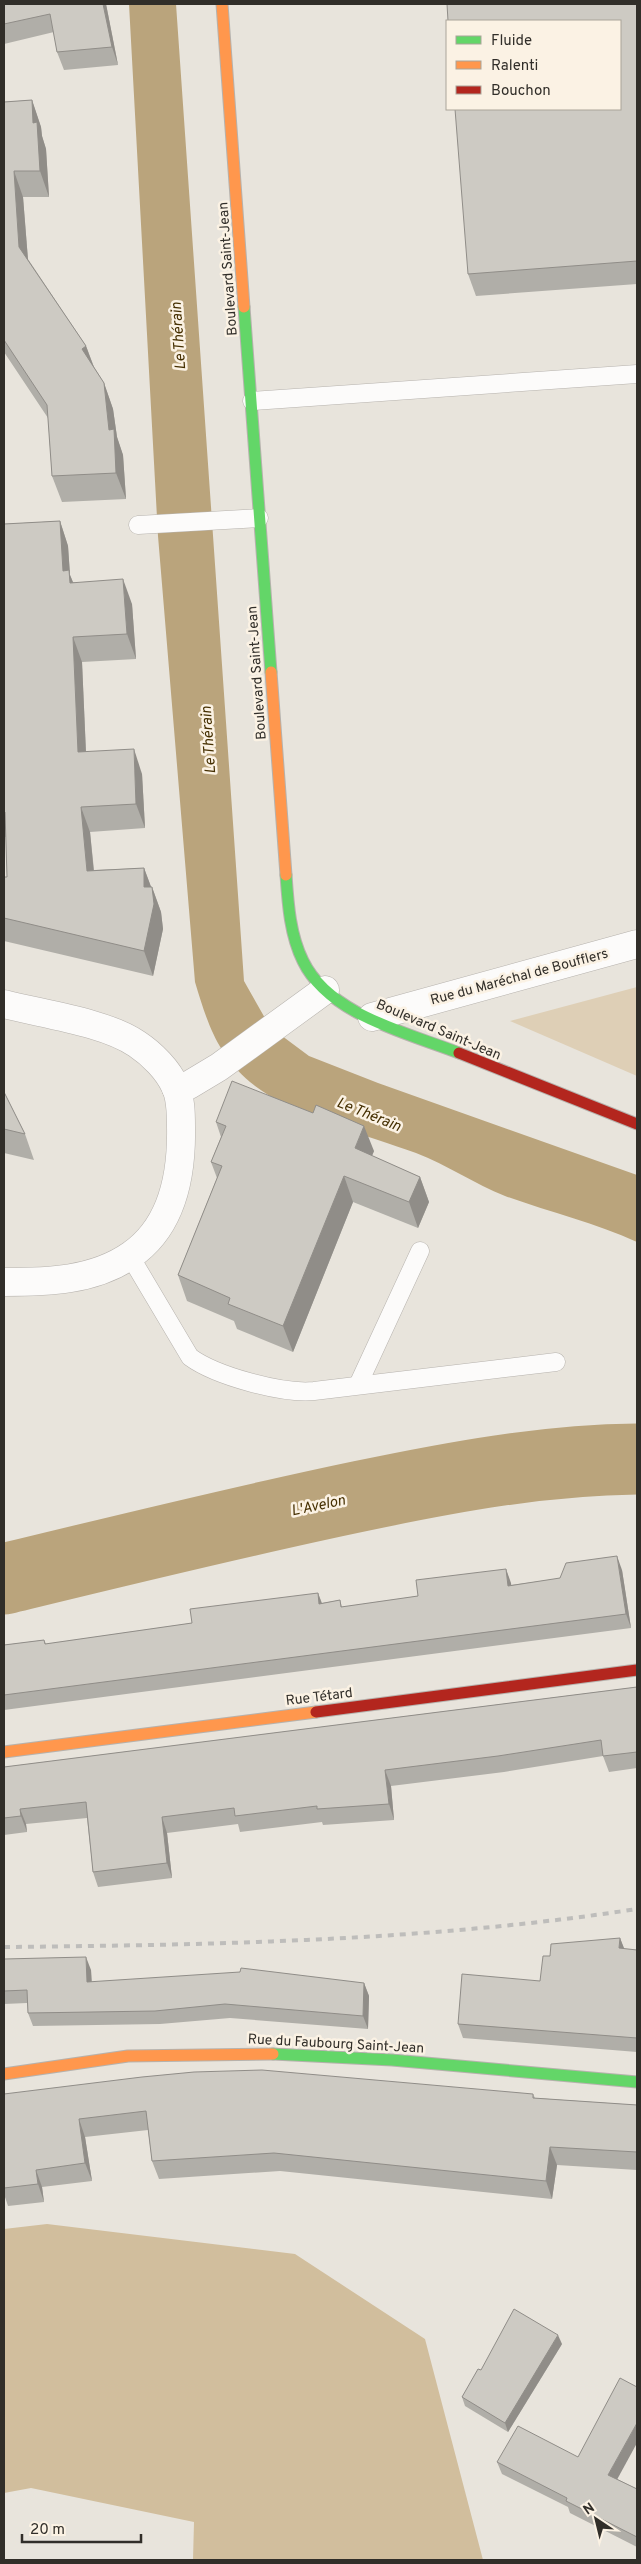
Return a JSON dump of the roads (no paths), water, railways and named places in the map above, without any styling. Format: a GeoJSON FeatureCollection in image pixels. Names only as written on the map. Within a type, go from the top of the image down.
{"type":"FeatureCollection","features":[{"type":"Feature","properties":{"kind":"main road","name":"Boulevard Saint-Jean"},"geometry":{"type":"LineString","coordinates":[[222,4],[288,899],[298,949],[309,973],[343,1003],[372,1017],[637,1124]]}},
{"type":"Feature","properties":{"kind":"main road","name":"Rue Tétard"},"geometry":{"type":"LineString","coordinates":[[4,1752],[637,1670]]}},
{"type":"Feature","properties":{"kind":"main road","name":"Rue du Faubourg Saint-Jean"},"geometry":{"type":"LineString","coordinates":[[4,2074],[144,2055],[270,2052],[343,2056],[637,2082]]}},
{"type":"Feature","properties":{"kind":"street","name":"Rue du Maréchal de Boufflers"},"geometry":{"type":"LineString","coordinates":[[372,1017],[637,944]]}},
{"type":"Feature","properties":{"kind":"street"},"geometry":{"type":"LineString","coordinates":[[176,1088],[189,1085],[219,1067],[326,990]]}},
{"type":"Feature","properties":{"kind":"street"},"geometry":{"type":"LineString","coordinates":[[4,1004],[89,1025],[125,1037],[149,1054],[176,1088],[181,1144],[174,1197],[154,1234],[130,1256],[104,1270],[66,1279],[4,1282]]}},
{"type":"Feature","properties":{"kind":"lane"},"geometry":{"type":"LineString","coordinates":[[252,402],[637,374]]}},
{"type":"Feature","properties":{"kind":"lane"},"geometry":{"type":"LineString","coordinates":[[138,525],[259,518]]}},
{"type":"Feature","properties":{"kind":"lane"},"geometry":{"type":"LineString","coordinates":[[358,1385],[420,1251]]}},
{"type":"Feature","properties":{"kind":"lane"},"geometry":{"type":"LineString","coordinates":[[130,1256],[181,1344],[190,1356],[202,1366],[279,1390],[297,1393],[556,1362]]}},
{"type":"Feature","properties":{"kind":"water","name":"Le Thérain"},"geometry":{"type":"Polygon","coordinates":[[[129,4],[176,4],[244,981],[270,1027],[309,1056],[378,1083],[637,1175],[637,1242],[605,1229],[505,1196],[416,1153],[330,1124],[286,1105],[250,1082],[239,1071],[221,1049],[209,1024],[195,982],[158,536],[129,4]]]}},
{"type":"Feature","properties":{"kind":"waterway","name":"L'Avelon"},"geometry":{"type":"LineString","coordinates":[[4,1579],[271,1515],[429,1482],[532,1466],[637,1459]]}},
{"type":"Feature","properties":{"kind":"railway"},"geometry":{"type":"LineString","coordinates":[[4,1947],[242,1943],[401,1935],[558,1920],[637,1909]]}}]}
